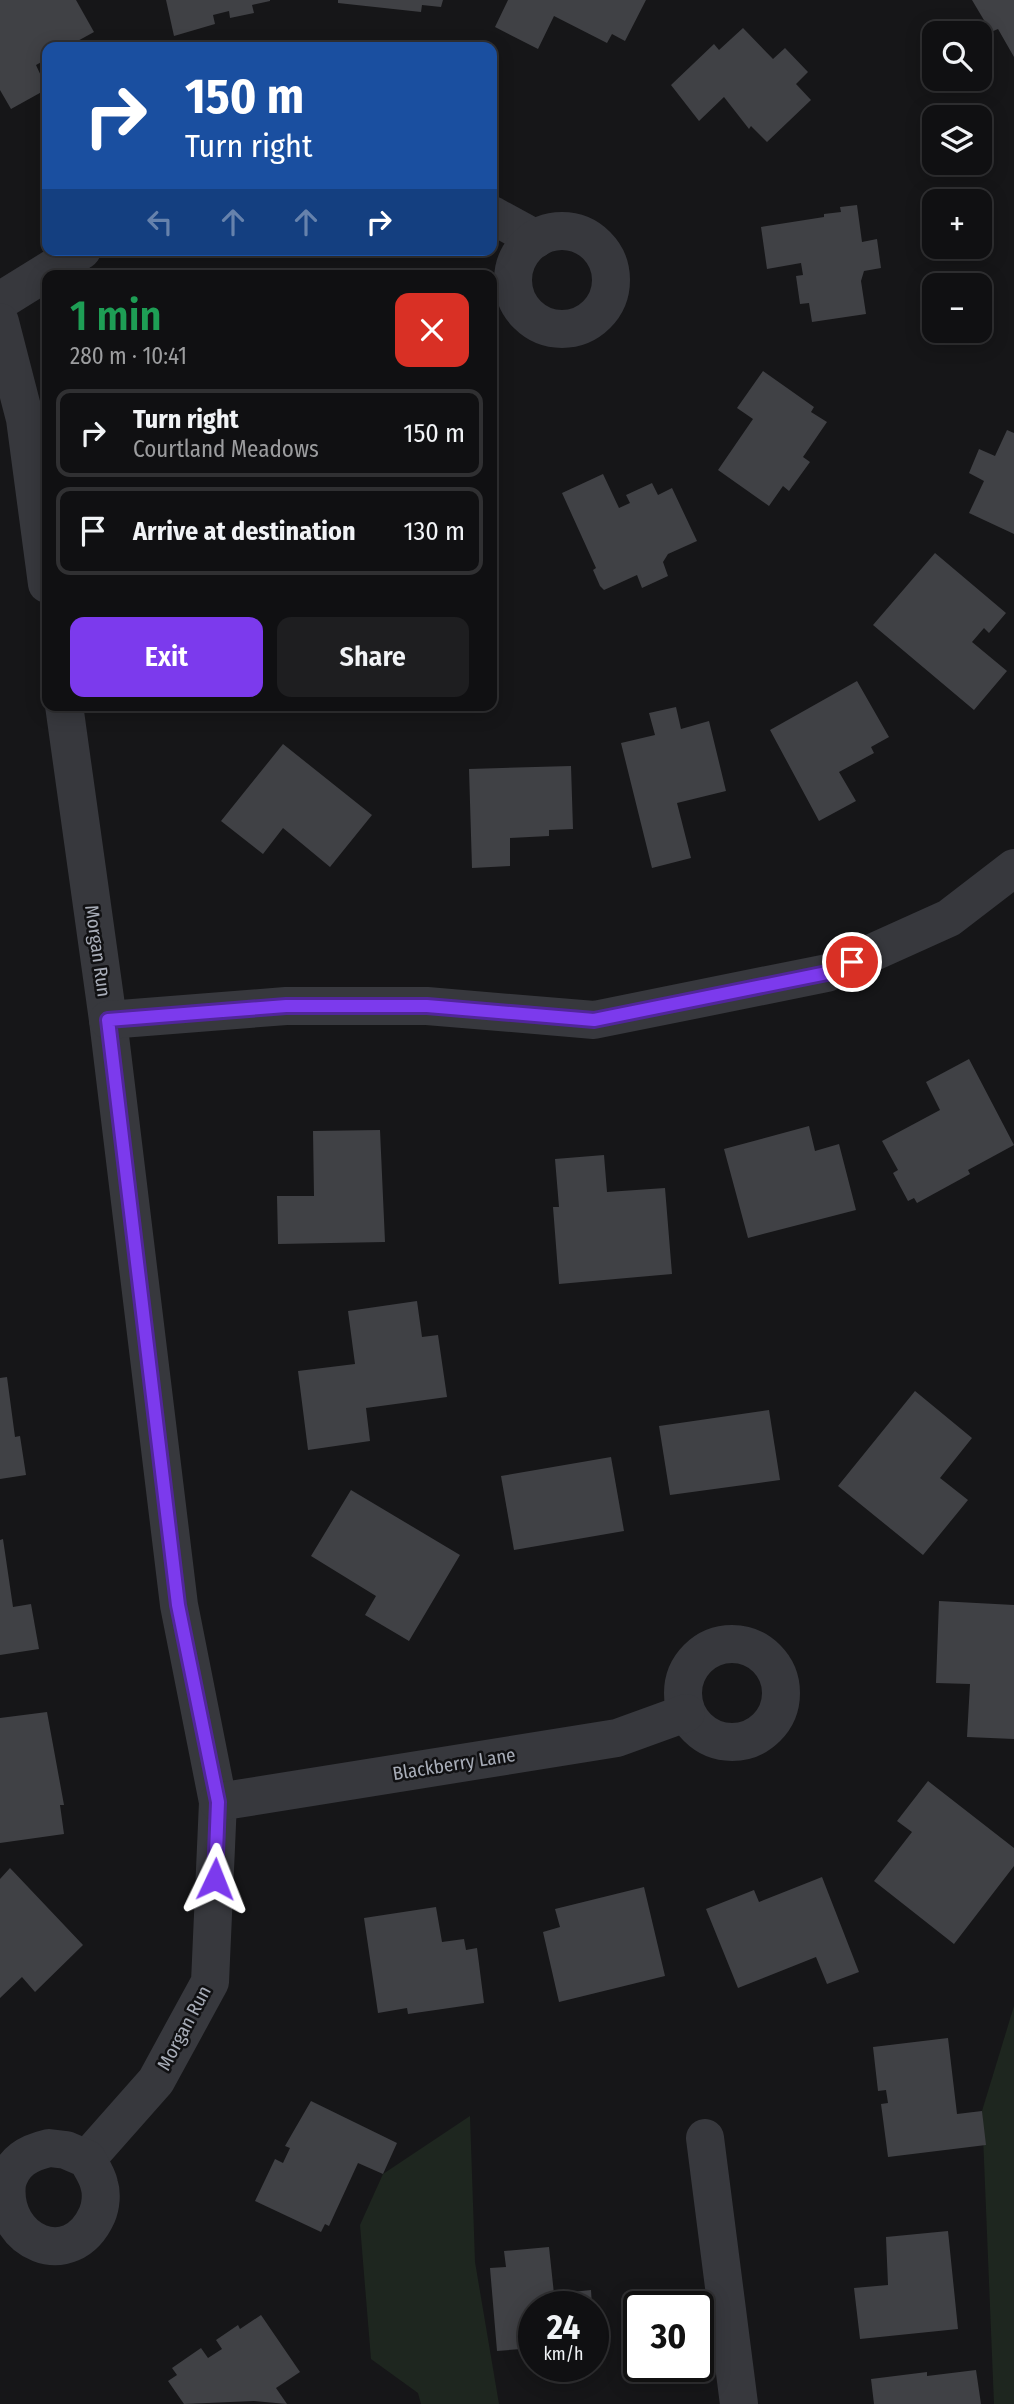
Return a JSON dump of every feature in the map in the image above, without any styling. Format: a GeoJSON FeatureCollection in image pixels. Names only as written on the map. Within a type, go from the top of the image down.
{"type":"FeatureCollection","features":[{"type":"Feature","properties":{"kind":"street"},"geometry":{"type":"LineString","coordinates":[[497,218],[536,239]]}},
{"type":"Feature","properties":{"kind":"street"},"geometry":{"type":"LineString","coordinates":[[50,270],[73,256]]}},
{"type":"Feature","properties":{"kind":"street"},"geometry":{"type":"LineString","coordinates":[[0,302],[42,275]]}},
{"type":"Feature","properties":{"kind":"street"},"geometry":{"type":"LineString","coordinates":[[0,322],[25,419],[42,546]]}},
{"type":"Feature","properties":{"kind":"street","name":"Morgan Run"},"geometry":{"type":"LineString","coordinates":[[65,711],[108,1020],[178,1605],[218,1802],[210,1982],[156,2081],[88,2159]]}},
{"type":"Feature","properties":{"kind":"street"},"geometry":{"type":"LineString","coordinates":[[108,1020],[286,1006],[427,1006],[594,1020],[827,973],[949,918],[1014,868]]}},
{"type":"Feature","properties":{"kind":"street","name":"Blackberry Lane"},"geometry":{"type":"LineString","coordinates":[[218,1802],[617,1738],[686,1713]]}},
{"type":"Feature","properties":{"kind":"street"},"geometry":{"type":"LineString","coordinates":[[705,2138],[739,2404]]}},
{"type":"Feature","properties":{"kind":"shaded area"},"geometry":{"type":"Polygon","coordinates":[[[1014,2006],[1014,2404],[994,2404],[982,2111],[1014,2006]]]}},
{"type":"Feature","properties":{"kind":"shaded area"},"geometry":{"type":"Polygon","coordinates":[[[470,2116],[475,2262],[499,2404],[421,2404],[418,2393],[371,2359],[360,2225],[383,2174],[470,2116]]]}},
{"type":"Feature","properties":{"kind":"building"},"geometry":{"type":"Polygon","coordinates":[[[0,0],[76,0],[94,32],[76,42],[42,42],[42,62],[36,65],[42,78],[42,92],[11,109],[0,90],[0,0]]]}},
{"type":"Feature","properties":{"kind":"building"},"geometry":{"type":"Polygon","coordinates":[[[166,0],[270,1],[252,5],[254,13],[230,18],[229,11],[213,15],[215,24],[174,36],[166,0]]]}},
{"type":"Feature","properties":{"kind":"building"},"geometry":{"type":"Polygon","coordinates":[[[338,0],[443,0],[441,7],[422,5],[421,12],[338,3],[338,0]]]}},
{"type":"Feature","properties":{"kind":"building"},"geometry":{"type":"Polygon","coordinates":[[[508,0],[646,0],[625,41],[612,34],[607,43],[554,16],[538,49],[495,27],[508,0]]]}},
{"type":"Feature","properties":{"kind":"building"},"geometry":{"type":"Polygon","coordinates":[[[972,0],[1014,0],[1014,57],[998,29],[992,32],[992,21],[984,21],[972,0]]]}},
{"type":"Feature","properties":{"kind":"building"},"geometry":{"type":"Polygon","coordinates":[[[743,28],[773,59],[785,48],[808,72],[796,84],[811,100],[767,142],[751,126],[749,129],[724,97],[699,121],[671,85],[714,44],[719,50],[743,28]]]}},
{"type":"Feature","properties":{"kind":"building"},"geometry":{"type":"Polygon","coordinates":[[[857,205],[862,242],[877,239],[881,268],[864,271],[861,281],[866,314],[812,322],[809,303],[800,304],[796,276],[803,275],[801,263],[767,269],[761,227],[824,217],[824,214],[841,212],[840,207],[857,205]]]}},
{"type":"Feature","properties":{"kind":"building"},"geometry":{"type":"Polygon","coordinates":[[[763,371],[814,407],[811,412],[827,422],[803,457],[810,462],[789,491],[783,486],[769,506],[718,470],[753,419],[737,408],[763,371]]]}},
{"type":"Feature","properties":{"kind":"building"},"geometry":{"type":"Polygon","coordinates":[[[1007,430],[1014,433],[1014,534],[969,513],[984,481],[969,473],[979,449],[995,456],[1007,430]]]}},
{"type":"Feature","properties":{"kind":"building"},"geometry":{"type":"Polygon","coordinates":[[[603,474],[619,508],[630,503],[626,495],[652,483],[658,495],[672,488],[697,541],[668,554],[663,562],[668,576],[642,588],[637,575],[604,590],[600,586],[593,570],[596,568],[562,493],[603,474]]]}},
{"type":"Feature","properties":{"kind":"building"},"geometry":{"type":"Polygon","coordinates":[[[935,553],[1006,613],[989,633],[984,628],[972,642],[1007,671],[974,710],[873,625],[935,553]]]}},
{"type":"Feature","properties":{"kind":"building"},"geometry":{"type":"Polygon","coordinates":[[[857,681],[889,737],[871,747],[874,753],[839,772],[856,801],[819,821],[770,730],[857,681]]]}},
{"type":"Feature","properties":{"kind":"building"},"geometry":{"type":"Polygon","coordinates":[[[676,707],[681,729],[709,721],[726,791],[677,803],[691,858],[652,868],[621,743],[655,735],[649,713],[676,707]]]}},
{"type":"Feature","properties":{"kind":"building"},"geometry":{"type":"Polygon","coordinates":[[[283,744],[372,815],[330,867],[283,828],[263,854],[221,821],[283,744]]]}},
{"type":"Feature","properties":{"kind":"building"},"geometry":{"type":"Polygon","coordinates":[[[571,766],[573,829],[549,830],[549,836],[510,838],[510,866],[472,868],[469,769],[571,766]]]}},
{"type":"Feature","properties":{"kind":"building"},"geometry":{"type":"Polygon","coordinates":[[[969,1059],[1014,1145],[968,1170],[970,1174],[917,1203],[914,1198],[908,1201],[893,1173],[898,1170],[882,1141],[940,1110],[926,1082],[969,1059]]]}},
{"type":"Feature","properties":{"kind":"building"},"geometry":{"type":"Polygon","coordinates":[[[809,1126],[815,1151],[839,1144],[856,1210],[748,1238],[724,1149],[809,1126]]]}},
{"type":"Feature","properties":{"kind":"building"},"geometry":{"type":"Polygon","coordinates":[[[380,1130],[385,1242],[278,1244],[277,1196],[314,1196],[313,1131],[380,1130]]]}},
{"type":"Feature","properties":{"kind":"building"},"geometry":{"type":"Polygon","coordinates":[[[604,1155],[607,1192],[665,1188],[672,1274],[559,1284],[553,1207],[559,1207],[555,1159],[604,1155]]]}},
{"type":"Feature","properties":{"kind":"building"},"geometry":{"type":"Polygon","coordinates":[[[417,1301],[422,1337],[438,1335],[447,1397],[366,1408],[370,1441],[308,1450],[298,1371],[355,1364],[348,1311],[417,1301]]]}},
{"type":"Feature","properties":{"kind":"building"},"geometry":{"type":"Polygon","coordinates":[[[7,1377],[15,1437],[20,1436],[26,1475],[0,1479],[0,1378],[7,1377]]]}},
{"type":"Feature","properties":{"kind":"building"},"geometry":{"type":"Polygon","coordinates":[[[915,1391],[972,1438],[940,1478],[968,1500],[923,1555],[838,1486],[915,1391]]]}},
{"type":"Feature","properties":{"kind":"building"},"geometry":{"type":"Polygon","coordinates":[[[769,1410],[780,1480],[670,1495],[659,1426],[769,1410]]]}},
{"type":"Feature","properties":{"kind":"building"},"geometry":{"type":"Polygon","coordinates":[[[611,1457],[624,1531],[514,1550],[501,1476],[611,1457]]]}},
{"type":"Feature","properties":{"kind":"building"},"geometry":{"type":"Polygon","coordinates":[[[351,1490],[460,1555],[409,1641],[365,1615],[376,1596],[311,1556],[351,1490]]]}},
{"type":"Feature","properties":{"kind":"building"},"geometry":{"type":"Polygon","coordinates":[[[3,1539],[13,1607],[31,1604],[39,1649],[0,1655],[0,1540],[3,1539]]]}},
{"type":"Feature","properties":{"kind":"building"},"geometry":{"type":"Polygon","coordinates":[[[939,1601],[1014,1605],[1014,1739],[967,1737],[970,1684],[936,1683],[939,1601]]]}},
{"type":"Feature","properties":{"kind":"building"},"geometry":{"type":"Polygon","coordinates":[[[47,1712],[64,1805],[60,1805],[64,1834],[0,1843],[0,1718],[47,1712]]]}},
{"type":"Feature","properties":{"kind":"building"},"geometry":{"type":"Polygon","coordinates":[[[928,1781],[1014,1848],[1014,1866],[954,1944],[874,1881],[912,1832],[897,1821],[928,1781]]]}},
{"type":"Feature","properties":{"kind":"building"},"geometry":{"type":"Polygon","coordinates":[[[10,1868],[83,1945],[35,1992],[22,1977],[0,1998],[0,1879],[10,1868]]]}},
{"type":"Feature","properties":{"kind":"building"},"geometry":{"type":"Polygon","coordinates":[[[822,1877],[859,1972],[827,1984],[816,1957],[738,1988],[706,1909],[754,1890],[759,1902],[822,1877]]]}},
{"type":"Feature","properties":{"kind":"building"},"geometry":{"type":"Polygon","coordinates":[[[644,1887],[665,1976],[559,2002],[543,1932],[560,1927],[555,1909],[644,1887]]]}},
{"type":"Feature","properties":{"kind":"building"},"geometry":{"type":"Polygon","coordinates":[[[436,1907],[442,1942],[464,1939],[466,1950],[477,1948],[484,2003],[408,2014],[407,2008],[378,2013],[364,1918],[436,1907]]]}},
{"type":"Feature","properties":{"kind":"building"},"geometry":{"type":"Polygon","coordinates":[[[948,2038],[957,2114],[982,2111],[986,2145],[888,2157],[881,2104],[888,2103],[886,2090],[878,2091],[873,2047],[948,2038]]]}},
{"type":"Feature","properties":{"kind":"building"},"geometry":{"type":"Polygon","coordinates":[[[311,2101],[397,2143],[383,2174],[358,2163],[329,2226],[325,2224],[321,2232],[255,2201],[275,2159],[283,2163],[290,2148],[285,2146],[311,2101]]]}},
{"type":"Feature","properties":{"kind":"building"},"geometry":{"type":"Polygon","coordinates":[[[948,2231],[958,2329],[860,2339],[854,2288],[888,2285],[886,2237],[948,2231]]]}},
{"type":"Feature","properties":{"kind":"building"},"geometry":{"type":"Polygon","coordinates":[[[549,2247],[554,2291],[518,2291],[518,2349],[497,2351],[490,2268],[506,2267],[504,2251],[549,2247]]]}},
{"type":"Feature","properties":{"kind":"building"},"geometry":{"type":"Polygon","coordinates":[[[261,2315],[300,2372],[276,2388],[287,2404],[254,2401],[184,2404],[168,2381],[177,2375],[172,2368],[201,2348],[208,2358],[222,2349],[216,2340],[238,2325],[240,2329],[261,2315]]]}},
{"type":"Feature","properties":{"kind":"building"},"geometry":{"type":"Polygon","coordinates":[[[976,2370],[981,2404],[874,2404],[871,2379],[927,2372],[927,2376],[976,2370]]]}},
{"type":"Feature","properties":{"kind":"route"},"geometry":{"type":"LineString","coordinates":[[215,1879],[218,1802],[178,1605],[108,1020],[286,1006],[427,1006],[594,1020],[827,973],[852,962]]}}]}
